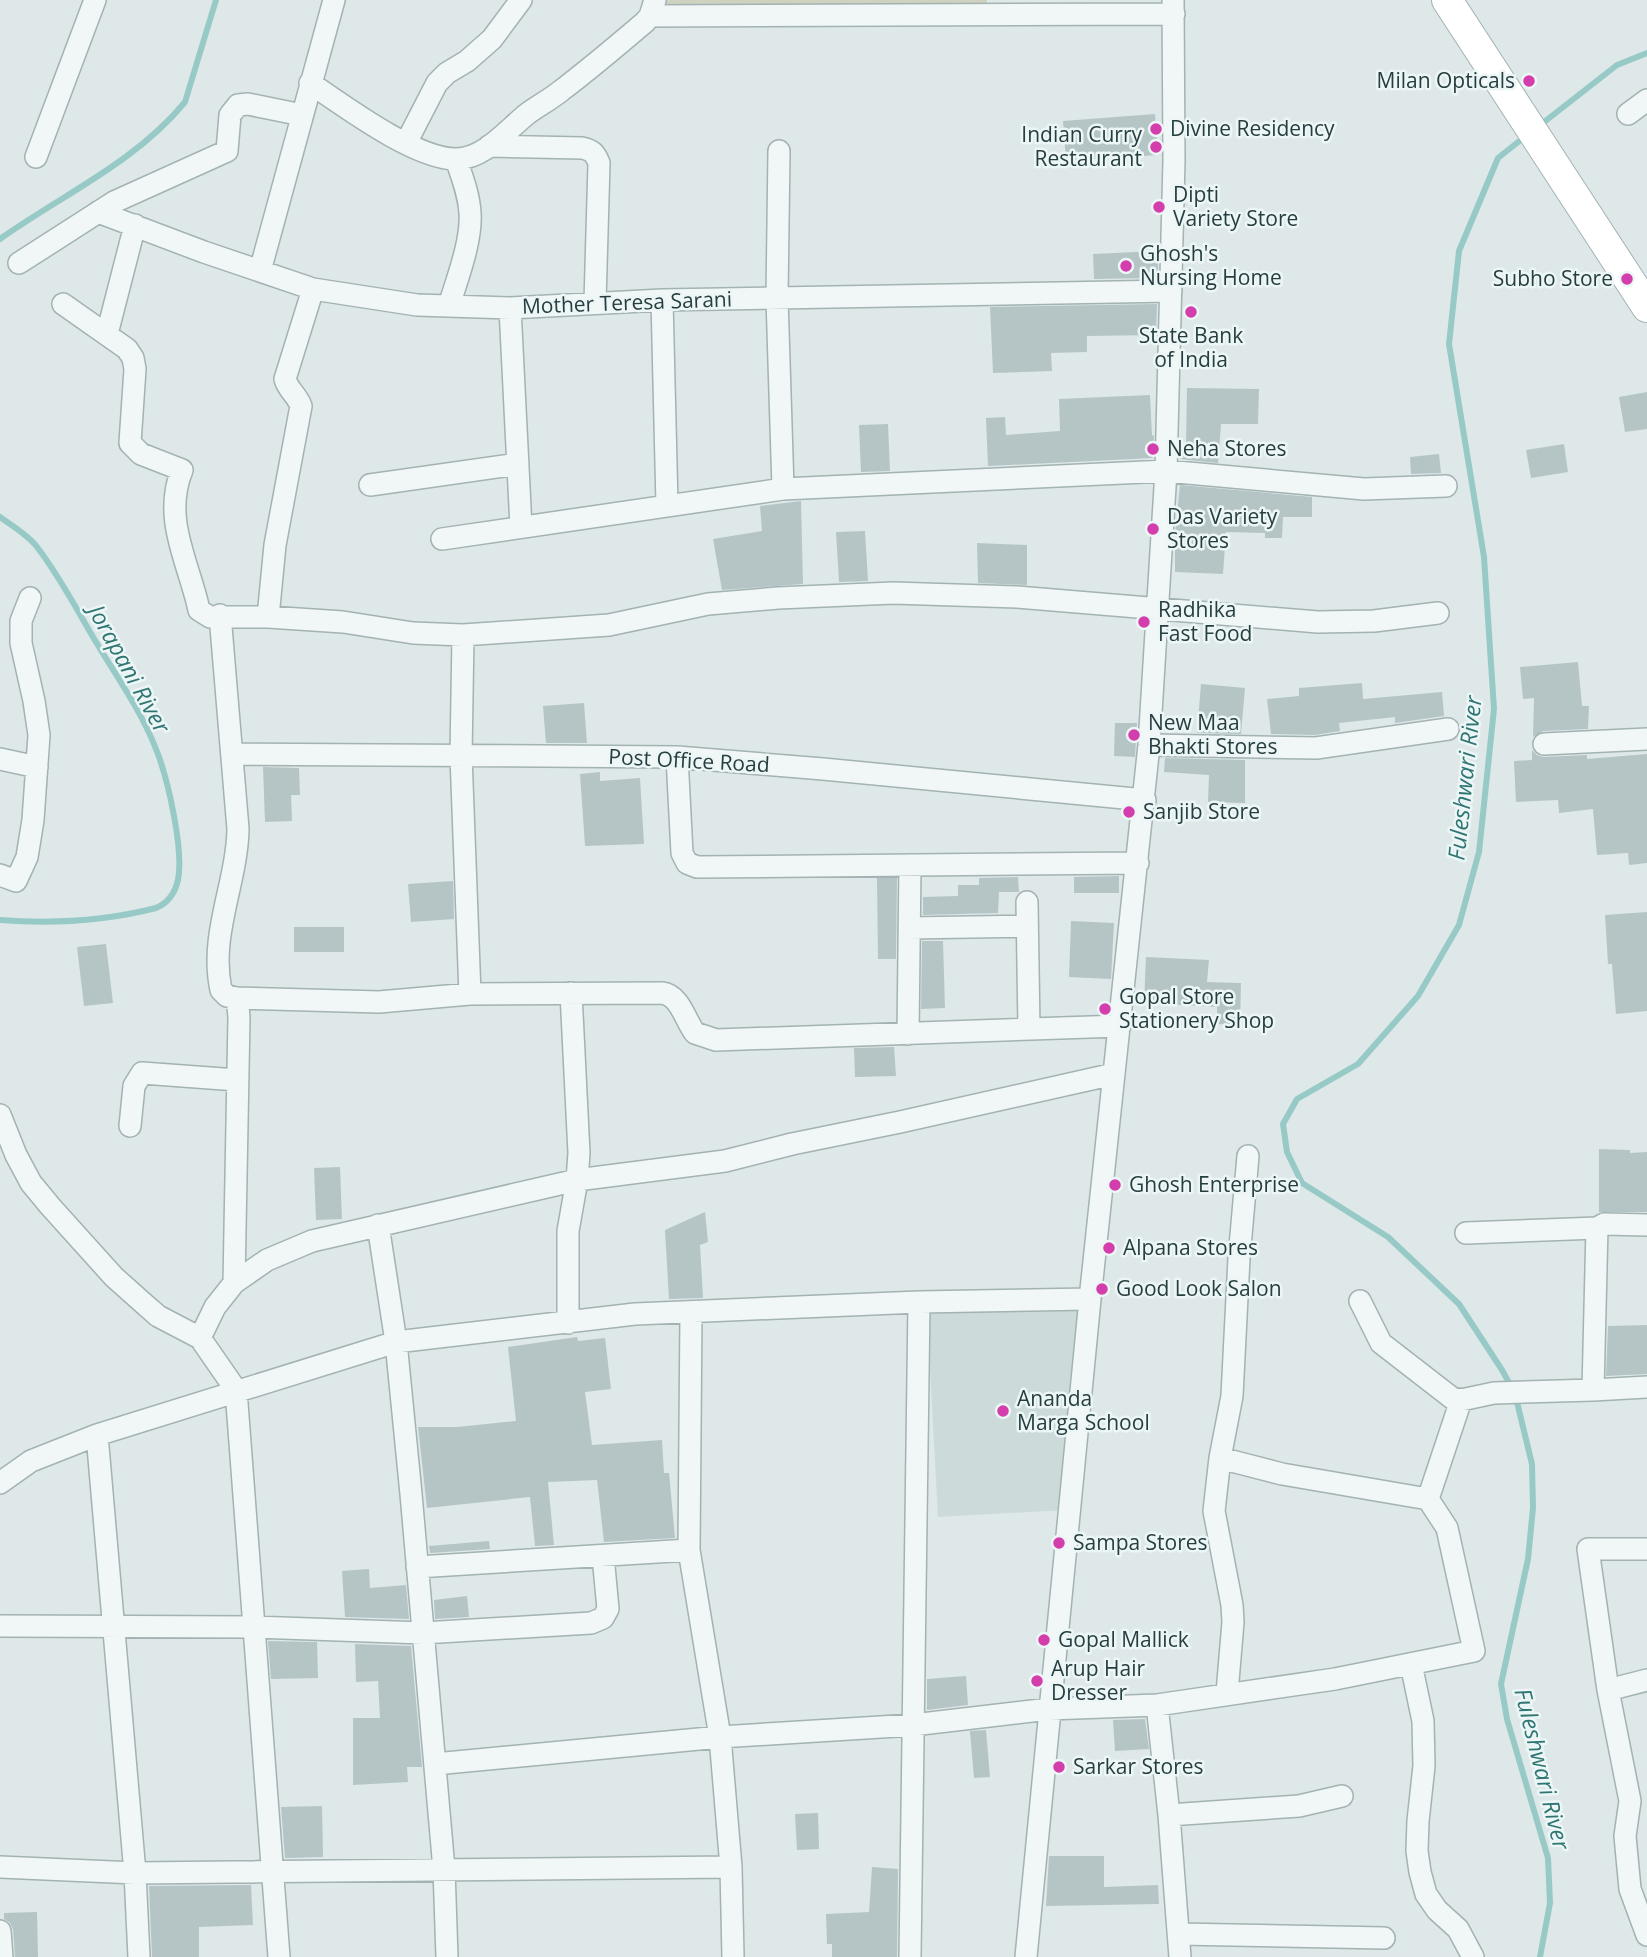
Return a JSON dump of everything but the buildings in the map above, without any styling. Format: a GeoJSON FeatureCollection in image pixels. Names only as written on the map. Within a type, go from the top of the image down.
{"type":"FeatureCollection","features":[{"type":"Feature","properties":{"kind":"main road"},"geometry":{"type":"LineString","coordinates":[[1447,0],[1646,302]]}},
{"type":"Feature","properties":{"kind":"street"},"geometry":{"type":"LineString","coordinates":[[36,157],[95,0]]}},
{"type":"Feature","properties":{"kind":"street"},"geometry":{"type":"LineString","coordinates":[[260,271],[334,0]]}},
{"type":"Feature","properties":{"kind":"street"},"geometry":{"type":"LineString","coordinates":[[406,143],[438,83],[492,39],[521,0]]}},
{"type":"Feature","properties":{"kind":"street"},"geometry":{"type":"LineString","coordinates":[[310,83],[373,125],[406,143],[436,156],[456,159],[467,158],[489,146],[527,114],[561,92],[652,8],[1174,7],[1166,471],[1145,800],[1090,1299],[1026,1957]]}},
{"type":"Feature","properties":{"kind":"street"},"geometry":{"type":"LineString","coordinates":[[1628,114],[1647,100]]}},
{"type":"Feature","properties":{"kind":"street"},"geometry":{"type":"LineString","coordinates":[[19,263],[114,202],[227,151],[230,115],[238,105],[248,104],[302,115]]}},
{"type":"Feature","properties":{"kind":"street"},"geometry":{"type":"LineString","coordinates":[[489,146],[582,148],[591,150],[596,155],[599,163],[596,302]]}},
{"type":"Feature","properties":{"kind":"street"},"geometry":{"type":"LineString","coordinates":[[779,151],[777,298],[783,489]]}},
{"type":"Feature","properties":{"kind":"street"},"geometry":{"type":"LineString","coordinates":[[449,306],[468,238],[471,216],[467,192],[456,159]]}},
{"type":"Feature","properties":{"kind":"street","name":"Mother Teresa Sarani"},"geometry":{"type":"LineString","coordinates":[[99,212],[313,289],[417,304],[510,308],[662,300],[1171,291]]}},
{"type":"Feature","properties":{"kind":"street"},"geometry":{"type":"LineString","coordinates":[[107,334],[135,225]]}},
{"type":"Feature","properties":{"kind":"street"},"geometry":{"type":"LineString","coordinates":[[268,617],[275,545],[301,406],[285,379],[313,289]]}},
{"type":"Feature","properties":{"kind":"street"},"geometry":{"type":"LineString","coordinates":[[662,300],[667,505]]}},
{"type":"Feature","properties":{"kind":"street"},"geometry":{"type":"LineString","coordinates":[[63,304],[107,334],[133,358],[135,369],[130,443],[141,454],[182,470],[174,505],[175,526],[180,551],[200,610],[210,617],[220,615],[343,622],[413,633],[463,635],[609,625],[722,603],[892,593],[1017,597],[1318,622],[1374,621],[1438,613]]}},
{"type":"Feature","properties":{"kind":"street"},"geometry":{"type":"LineString","coordinates":[[510,308],[521,527]]}},
{"type":"Feature","properties":{"kind":"street"},"geometry":{"type":"LineString","coordinates":[[370,485],[517,464]]}},
{"type":"Feature","properties":{"kind":"street"},"geometry":{"type":"LineString","coordinates":[[442,539],[783,489],[1166,471],[1364,489],[1446,486]]}},
{"type":"Feature","properties":{"kind":"street"},"geometry":{"type":"LineString","coordinates":[[0,875],[16,881],[27,857],[33,820],[39,735],[21,643],[21,621],[30,598]]}},
{"type":"Feature","properties":{"kind":"street"},"geometry":{"type":"LineString","coordinates":[[220,615],[238,843],[223,908],[219,943],[218,979],[221,990],[227,996],[379,1002],[470,994],[668,994],[675,999],[695,1033],[716,1040],[1120,1026]]}},
{"type":"Feature","properties":{"kind":"street"},"geometry":{"type":"LineString","coordinates":[[463,635],[461,756],[470,994]]}},
{"type":"Feature","properties":{"kind":"street"},"geometry":{"type":"LineString","coordinates":[[1149,745],[1316,748],[1448,729]]}},
{"type":"Feature","properties":{"kind":"street"},"geometry":{"type":"LineString","coordinates":[[1544,744],[1647,739]]}},
{"type":"Feature","properties":{"kind":"street","name":"Post Office Road"},"geometry":{"type":"LineString","coordinates":[[232,754],[677,757],[1145,800]]}},
{"type":"Feature","properties":{"kind":"street"},"geometry":{"type":"LineString","coordinates":[[677,757],[682,853],[687,863],[697,867],[1138,863]]}},
{"type":"Feature","properties":{"kind":"street"},"geometry":{"type":"LineString","coordinates":[[0,759],[37,767]]}},
{"type":"Feature","properties":{"kind":"street"},"geometry":{"type":"LineString","coordinates":[[908,1034],[910,864]]}},
{"type":"Feature","properties":{"kind":"street"},"geometry":{"type":"LineString","coordinates":[[1027,902],[1029,1029]]}},
{"type":"Feature","properties":{"kind":"street"},"geometry":{"type":"LineString","coordinates":[[909,928],[1027,926]]}},
{"type":"Feature","properties":{"kind":"street"},"geometry":{"type":"LineString","coordinates":[[568,1322],[568,1231],[579,1153],[571,993]]}},
{"type":"Feature","properties":{"kind":"street"},"geometry":{"type":"LineString","coordinates":[[234,1283],[237,998]]}},
{"type":"Feature","properties":{"kind":"street"},"geometry":{"type":"LineString","coordinates":[[131,1126],[134,1086],[142,1073],[237,1080]]}},
{"type":"Feature","properties":{"kind":"street"},"geometry":{"type":"LineString","coordinates":[[201,1338],[215,1307],[234,1283],[267,1261],[312,1241],[577,1180],[725,1161],[1114,1074]]}},
{"type":"Feature","properties":{"kind":"street"},"geometry":{"type":"LineString","coordinates":[[0,1115],[31,1183],[50,1206],[114,1277],[158,1316],[201,1338],[236,1390],[279,1957]]}},
{"type":"Feature","properties":{"kind":"street"},"geometry":{"type":"LineString","coordinates":[[1227,1693],[1232,1605],[1214,1511],[1220,1458],[1232,1396],[1239,1258],[1248,1156]]}},
{"type":"Feature","properties":{"kind":"street"},"geometry":{"type":"LineString","coordinates":[[1466,1233],[1597,1228],[1604,1224],[1647,1225]]}},
{"type":"Feature","properties":{"kind":"street"},"geometry":{"type":"LineString","coordinates":[[378,1226],[396,1342],[444,1869],[447,1957]]}},
{"type":"Feature","properties":{"kind":"street"},"geometry":{"type":"LineString","coordinates":[[1593,1390],[1597,1228]]}},
{"type":"Feature","properties":{"kind":"street"},"geometry":{"type":"LineString","coordinates":[[0,1483],[31,1461],[97,1435],[396,1342],[635,1314],[919,1302],[1090,1299]]}},
{"type":"Feature","properties":{"kind":"street"},"geometry":{"type":"LineString","coordinates":[[1360,1301],[1381,1343],[1452,1398],[1461,1400],[1494,1393],[1647,1387]]}},
{"type":"Feature","properties":{"kind":"street"},"geometry":{"type":"LineString","coordinates":[[910,1957],[919,1302]]}},
{"type":"Feature","properties":{"kind":"street"},"geometry":{"type":"LineString","coordinates":[[691,1312],[689,1550],[720,1737],[731,1867],[733,1957]]}},
{"type":"Feature","properties":{"kind":"street"},"geometry":{"type":"LineString","coordinates":[[1428,1499],[1461,1400]]}},
{"type":"Feature","properties":{"kind":"street"},"geometry":{"type":"LineString","coordinates":[[97,1435],[135,1873],[139,1957]]}},
{"type":"Feature","properties":{"kind":"street"},"geometry":{"type":"LineString","coordinates":[[435,1765],[720,1737],[913,1725],[1049,1709],[1157,1705],[1335,1679],[1474,1651],[1447,1528],[1428,1499],[1282,1474],[1220,1458]]}},
{"type":"Feature","properties":{"kind":"street"},"geometry":{"type":"LineString","coordinates":[[1647,1549],[1588,1549],[1608,1690],[1638,1801],[1625,1836],[1630,1889],[1647,1934]]}},
{"type":"Feature","properties":{"kind":"street"},"geometry":{"type":"LineString","coordinates":[[417,1567],[689,1550]]}},
{"type":"Feature","properties":{"kind":"street"},"geometry":{"type":"LineString","coordinates":[[0,1626],[253,1627],[423,1633],[592,1623],[603,1618],[608,1609],[604,1556]]}},
{"type":"Feature","properties":{"kind":"street"},"geometry":{"type":"LineString","coordinates":[[1411,1664],[1423,1721],[1424,1766],[1417,1851],[1420,1872],[1426,1894],[1437,1910],[1458,1929],[1473,1957]]}},
{"type":"Feature","properties":{"kind":"street"},"geometry":{"type":"LineString","coordinates":[[1608,1690],[1647,1680]]}},
{"type":"Feature","properties":{"kind":"street"},"geometry":{"type":"LineString","coordinates":[[1157,1705],[1180,1957]]}},
{"type":"Feature","properties":{"kind":"street"},"geometry":{"type":"LineString","coordinates":[[1169,1815],[1299,1806],[1342,1796]]}},
{"type":"Feature","properties":{"kind":"street"},"geometry":{"type":"LineString","coordinates":[[0,1867],[135,1873],[731,1867]]}},
{"type":"Feature","properties":{"kind":"street"},"geometry":{"type":"LineString","coordinates":[[0,1931],[2,1957]]}},
{"type":"Feature","properties":{"kind":"street"},"geometry":{"type":"LineString","coordinates":[[1179,1934],[1384,1938]]}},
{"type":"Feature","properties":{"kind":"shaded area","name":"Ananda Marga School"},"geometry":{"type":"Polygon","coordinates":[[[1081,1311],[1065,1510],[938,1517],[927,1312],[1081,1311]]]}},
{"type":"Feature","properties":{"kind":"green space"},"geometry":{"type":"Polygon","coordinates":[[[662,0],[987,0],[987,6],[660,10],[662,0]]]}},
{"type":"Feature","properties":{"kind":"waterway","name":"Jorapani River"},"geometry":{"type":"LineString","coordinates":[[0,239],[97,177],[144,143],[185,102],[216,0]]}},
{"type":"Feature","properties":{"kind":"waterway","name":"Fuleshwari River"},"geometry":{"type":"LineString","coordinates":[[1539,126],[1617,65],[1647,53]]}},
{"type":"Feature","properties":{"kind":"waterway","name":"Fuleshwari River"},"geometry":{"type":"LineString","coordinates":[[1512,1388],[1459,1304],[1388,1237],[1302,1183],[1287,1152],[1283,1124],[1297,1099],[1358,1064],[1418,996],[1459,925],[1479,852],[1494,709],[1484,557],[1449,344],[1459,251],[1498,158],[1527,135]]}},
{"type":"Feature","properties":{"kind":"waterway","name":"Jorapani River"},"geometry":{"type":"LineString","coordinates":[[0,517],[29,539],[46,559],[144,723],[161,762],[179,851],[178,880],[173,893],[156,908],[78,920],[0,920]]}},
{"type":"Feature","properties":{"kind":"waterway","name":"Fuleshwari River"},"geometry":{"type":"LineString","coordinates":[[1516,1398],[1532,1464],[1533,1508],[1528,1559],[1501,1684],[1507,1719],[1548,1858],[1550,1903],[1540,1957]]}},
{"type":"Feature","properties":{"kind":"place","name":"Milan Opticals"},"geometry":{"type":"Point","coordinates":[1529,81]}},
{"type":"Feature","properties":{"kind":"place","name":"Divine Residency"},"geometry":{"type":"Point","coordinates":[1156,129]}},
{"type":"Feature","properties":{"kind":"place","name":"Indian Curry Restaurant"},"geometry":{"type":"Point","coordinates":[1156,147]}},
{"type":"Feature","properties":{"kind":"place","name":"Dipti Variety Store"},"geometry":{"type":"Point","coordinates":[1159,207]}},
{"type":"Feature","properties":{"kind":"place","name":"Ghosh's Nursing Home"},"geometry":{"type":"Point","coordinates":[1126,266]}},
{"type":"Feature","properties":{"kind":"place","name":"Subho Store"},"geometry":{"type":"Point","coordinates":[1627,279]}},
{"type":"Feature","properties":{"kind":"place","name":"State Bank of India"},"geometry":{"type":"Point","coordinates":[1191,312]}},
{"type":"Feature","properties":{"kind":"place","name":"Neha Stores"},"geometry":{"type":"Point","coordinates":[1153,449]}},
{"type":"Feature","properties":{"kind":"place","name":"Das Variety Stores"},"geometry":{"type":"Point","coordinates":[1153,529]}},
{"type":"Feature","properties":{"kind":"place","name":"Radhika Fast Food"},"geometry":{"type":"Point","coordinates":[1144,622]}},
{"type":"Feature","properties":{"kind":"place","name":"New Maa Bhakti Stores"},"geometry":{"type":"Point","coordinates":[1134,735]}},
{"type":"Feature","properties":{"kind":"place","name":"Sanjib Store"},"geometry":{"type":"Point","coordinates":[1129,812]}},
{"type":"Feature","properties":{"kind":"place","name":"Gopal Store Stationery Shop"},"geometry":{"type":"Point","coordinates":[1105,1009]}},
{"type":"Feature","properties":{"kind":"place","name":"Ghosh Enterprise"},"geometry":{"type":"Point","coordinates":[1115,1185]}},
{"type":"Feature","properties":{"kind":"place","name":"Alpana Stores"},"geometry":{"type":"Point","coordinates":[1109,1248]}},
{"type":"Feature","properties":{"kind":"place","name":"Good Look Salon"},"geometry":{"type":"Point","coordinates":[1102,1289]}},
{"type":"Feature","properties":{"kind":"place","name":"Ananda Marga School"},"geometry":{"type":"Point","coordinates":[1003,1411]}},
{"type":"Feature","properties":{"kind":"place","name":"Sampa Stores"},"geometry":{"type":"Point","coordinates":[1059,1543]}},
{"type":"Feature","properties":{"kind":"place","name":"Gopal Mallick"},"geometry":{"type":"Point","coordinates":[1044,1640]}},
{"type":"Feature","properties":{"kind":"place","name":"Arup Hair Dresser"},"geometry":{"type":"Point","coordinates":[1037,1681]}},
{"type":"Feature","properties":{"kind":"place","name":"Sarkar Stores"},"geometry":{"type":"Point","coordinates":[1059,1767]}}]}
